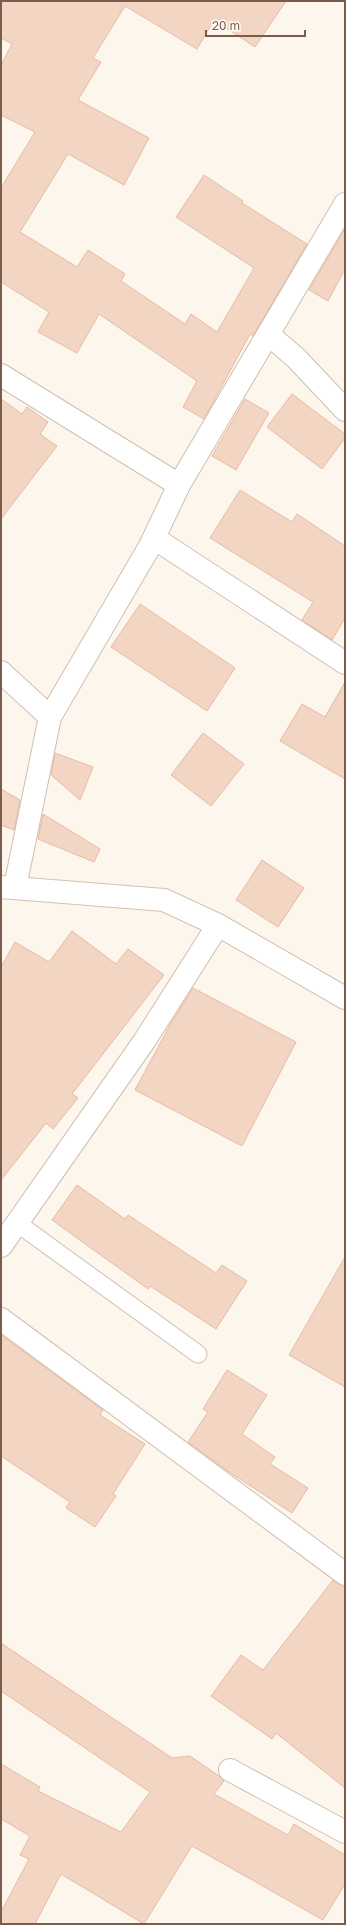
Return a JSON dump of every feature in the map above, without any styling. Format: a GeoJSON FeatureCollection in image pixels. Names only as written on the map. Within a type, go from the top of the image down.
{"type":"FeatureCollection","features":[{"type":"Feature","properties":{"kind":"street"},"geometry":{"type":"LineString","coordinates":[[345,204],[179,485],[154,538],[50,717],[8,887],[164,900],[218,925],[345,998]]}},
{"type":"Feature","properties":{"kind":"street"},"geometry":{"type":"LineString","coordinates":[[268,334],[296,358],[345,410]]}},
{"type":"Feature","properties":{"kind":"street"},"geometry":{"type":"LineString","coordinates":[[1,375],[179,485]]}},
{"type":"Feature","properties":{"kind":"street"},"geometry":{"type":"LineString","coordinates":[[154,538],[345,663]]}},
{"type":"Feature","properties":{"kind":"street"},"geometry":{"type":"LineString","coordinates":[[1,672],[50,717]]}},
{"type":"Feature","properties":{"kind":"street"},"geometry":{"type":"LineString","coordinates":[[1,1246],[145,1040],[218,925]]}},
{"type":"Feature","properties":{"kind":"street"},"geometry":{"type":"LineString","coordinates":[[1,1319],[345,1574]]}},
{"type":"Feature","properties":{"kind":"street"},"geometry":{"type":"LineString","coordinates":[[230,1770],[345,1832]]}},
{"type":"Feature","properties":{"kind":"lane"},"geometry":{"type":"LineString","coordinates":[[17,1223],[198,1354]]}},
{"type":"Feature","properties":{"kind":"building"},"geometry":{"type":"Polygon","coordinates":[[[1,1],[286,1],[255,47],[214,20],[197,49],[125,6],[93,58],[101,62],[78,100],[149,138],[124,185],[68,154],[20,232],[77,267],[88,250],[125,274],[121,281],[185,324],[191,314],[217,332],[254,268],[176,217],[204,175],[243,201],[242,203],[307,244],[253,336],[250,334],[204,419],[183,407],[197,381],[99,314],[77,353],[38,332],[49,312],[1,282],[1,188],[35,132],[1,115],[1,65],[12,44],[1,38],[1,1]]]}},
{"type":"Feature","properties":{"kind":"building"},"geometry":{"type":"Polygon","coordinates":[[[345,229],[345,269],[328,301],[309,290],[345,229]]]}},
{"type":"Feature","properties":{"kind":"building"},"geometry":{"type":"Polygon","coordinates":[[[292,394],[345,434],[345,438],[322,469],[267,427],[292,394]]]}},
{"type":"Feature","properties":{"kind":"building"},"geometry":{"type":"Polygon","coordinates":[[[1,399],[22,414],[27,407],[48,422],[40,434],[57,446],[1,519],[1,399]]]}},
{"type":"Feature","properties":{"kind":"building"},"geometry":{"type":"Polygon","coordinates":[[[245,399],[269,413],[236,470],[212,456],[245,399]]]}},
{"type":"Feature","properties":{"kind":"building"},"geometry":{"type":"Polygon","coordinates":[[[240,490],[292,522],[297,514],[345,546],[345,618],[332,640],[302,620],[313,602],[210,538],[240,490]]]}},
{"type":"Feature","properties":{"kind":"building"},"geometry":{"type":"Polygon","coordinates":[[[140,604],[235,668],[207,711],[111,647],[140,604]]]}},
{"type":"Feature","properties":{"kind":"building"},"geometry":{"type":"Polygon","coordinates":[[[345,682],[345,779],[280,741],[302,704],[325,717],[345,682]]]}},
{"type":"Feature","properties":{"kind":"building"},"geometry":{"type":"Polygon","coordinates":[[[203,733],[244,764],[211,806],[171,775],[203,733]]]}},
{"type":"Feature","properties":{"kind":"building"},"geometry":{"type":"Polygon","coordinates":[[[55,753],[93,767],[80,800],[51,775],[55,753]]]}},
{"type":"Feature","properties":{"kind":"building"},"geometry":{"type":"Polygon","coordinates":[[[1,789],[20,800],[14,830],[1,825],[1,789]]]}},
{"type":"Feature","properties":{"kind":"building"},"geometry":{"type":"Polygon","coordinates":[[[43,814],[100,849],[94,862],[38,839],[43,814]]]}},
{"type":"Feature","properties":{"kind":"building"},"geometry":{"type":"Polygon","coordinates":[[[262,860],[304,888],[278,927],[236,900],[262,860]]]}},
{"type":"Feature","properties":{"kind":"building"},"geometry":{"type":"Polygon","coordinates":[[[72,931],[116,964],[128,949],[164,975],[72,1094],[78,1098],[53,1129],[46,1123],[1,1180],[1,967],[15,942],[49,962],[72,931]]]}},
{"type":"Feature","properties":{"kind":"building"},"geometry":{"type":"Polygon","coordinates":[[[193,988],[296,1042],[242,1146],[135,1090],[171,1023],[193,988]]]}},
{"type":"Feature","properties":{"kind":"building"},"geometry":{"type":"Polygon","coordinates":[[[77,1185],[125,1219],[128,1215],[216,1273],[222,1265],[247,1281],[216,1329],[150,1286],[148,1289],[52,1220],[77,1185]]]}},
{"type":"Feature","properties":{"kind":"building"},"geometry":{"type":"Polygon","coordinates":[[[345,1257],[345,1387],[289,1355],[345,1257]]]}},
{"type":"Feature","properties":{"kind":"building"},"geometry":{"type":"Polygon","coordinates":[[[1,1335],[103,1410],[100,1415],[145,1444],[113,1494],[116,1496],[95,1527],[66,1508],[70,1502],[1,1456],[1,1335]]]}},
{"type":"Feature","properties":{"kind":"building"},"geometry":{"type":"Polygon","coordinates":[[[227,1370],[267,1395],[242,1434],[275,1457],[270,1464],[308,1488],[292,1513],[226,1470],[188,1442],[208,1412],[203,1409],[227,1370]]]}},
{"type":"Feature","properties":{"kind":"building"},"geometry":{"type":"Polygon","coordinates":[[[333,1580],[345,1586],[345,1788],[276,1733],[272,1739],[211,1696],[241,1655],[263,1670],[333,1580]]]}},
{"type":"Feature","properties":{"kind":"building"},"geometry":{"type":"Polygon","coordinates":[[[1,1643],[172,1758],[190,1756],[219,1776],[224,1781],[214,1794],[288,1835],[294,1824],[345,1855],[345,1884],[323,1920],[192,1846],[144,1924],[61,1874],[35,1924],[1,1924],[1,1912],[29,1859],[20,1855],[30,1836],[1,1819],[1,1764],[40,1787],[38,1791],[121,1832],[150,1792],[1,1691],[1,1643]]]}}]}
